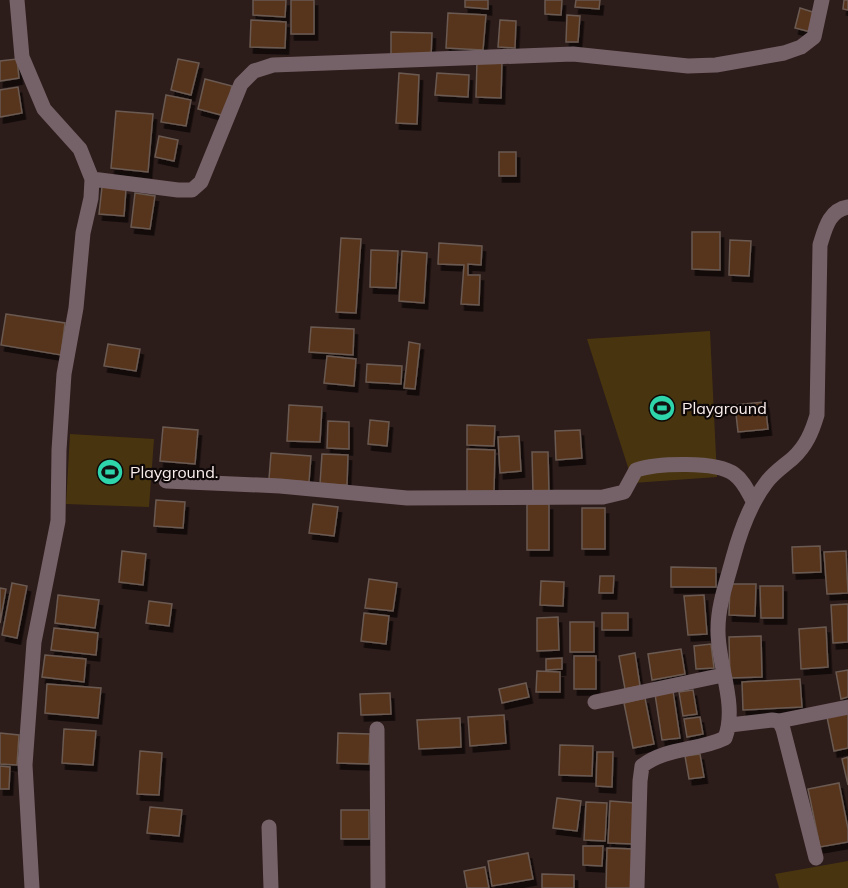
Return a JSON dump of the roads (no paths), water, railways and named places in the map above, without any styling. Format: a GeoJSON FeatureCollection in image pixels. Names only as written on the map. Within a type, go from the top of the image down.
{"type":"FeatureCollection","features":[{"type":"Feature","properties":{"kind":"street"},"geometry":{"type":"LineString","coordinates":[[17,0],[22,57],[44,109],[80,149],[92,178],[91,198],[83,233],[76,308],[64,374],[59,450],[58,521],[34,642],[25,765],[32,888]]}},
{"type":"Feature","properties":{"kind":"street"},"geometry":{"type":"LineString","coordinates":[[92,178],[192,190],[201,182],[241,84],[254,71],[273,65],[573,54],[688,66],[716,65],[784,53],[801,47],[814,37],[822,0]]}},
{"type":"Feature","properties":{"kind":"street"},"geometry":{"type":"LineString","coordinates":[[637,888],[642,766],[653,757],[715,743],[725,738],[730,725],[718,647],[721,607],[734,554],[753,501],[767,480],[795,457],[810,437],[818,415],[820,244],[828,220],[841,208],[848,207]]}},
{"type":"Feature","properties":{"kind":"street"},"geometry":{"type":"LineString","coordinates":[[166,480],[280,486],[407,498],[603,497],[624,492],[636,470],[652,466],[702,466],[721,468],[736,475],[753,501]]}},
{"type":"Feature","properties":{"kind":"street"},"geometry":{"type":"LineString","coordinates":[[595,702],[723,675]]}},
{"type":"Feature","properties":{"kind":"street"},"geometry":{"type":"LineString","coordinates":[[730,725],[772,720],[779,722],[848,707]]}},
{"type":"Feature","properties":{"kind":"street"},"geometry":{"type":"LineString","coordinates":[[779,722],[783,729],[816,858]]}},
{"type":"Feature","properties":{"kind":"street"},"geometry":{"type":"LineString","coordinates":[[377,729],[378,888]]}},
{"type":"Feature","properties":{"kind":"street"},"geometry":{"type":"LineString","coordinates":[[269,827],[271,888]]}},
{"type":"Feature","properties":{"kind":"place","name":"Playground"},"geometry":{"type":"Point","coordinates":[662,408]}},
{"type":"Feature","properties":{"kind":"place","name":"Playground."},"geometry":{"type":"Point","coordinates":[110,472]}}]}
